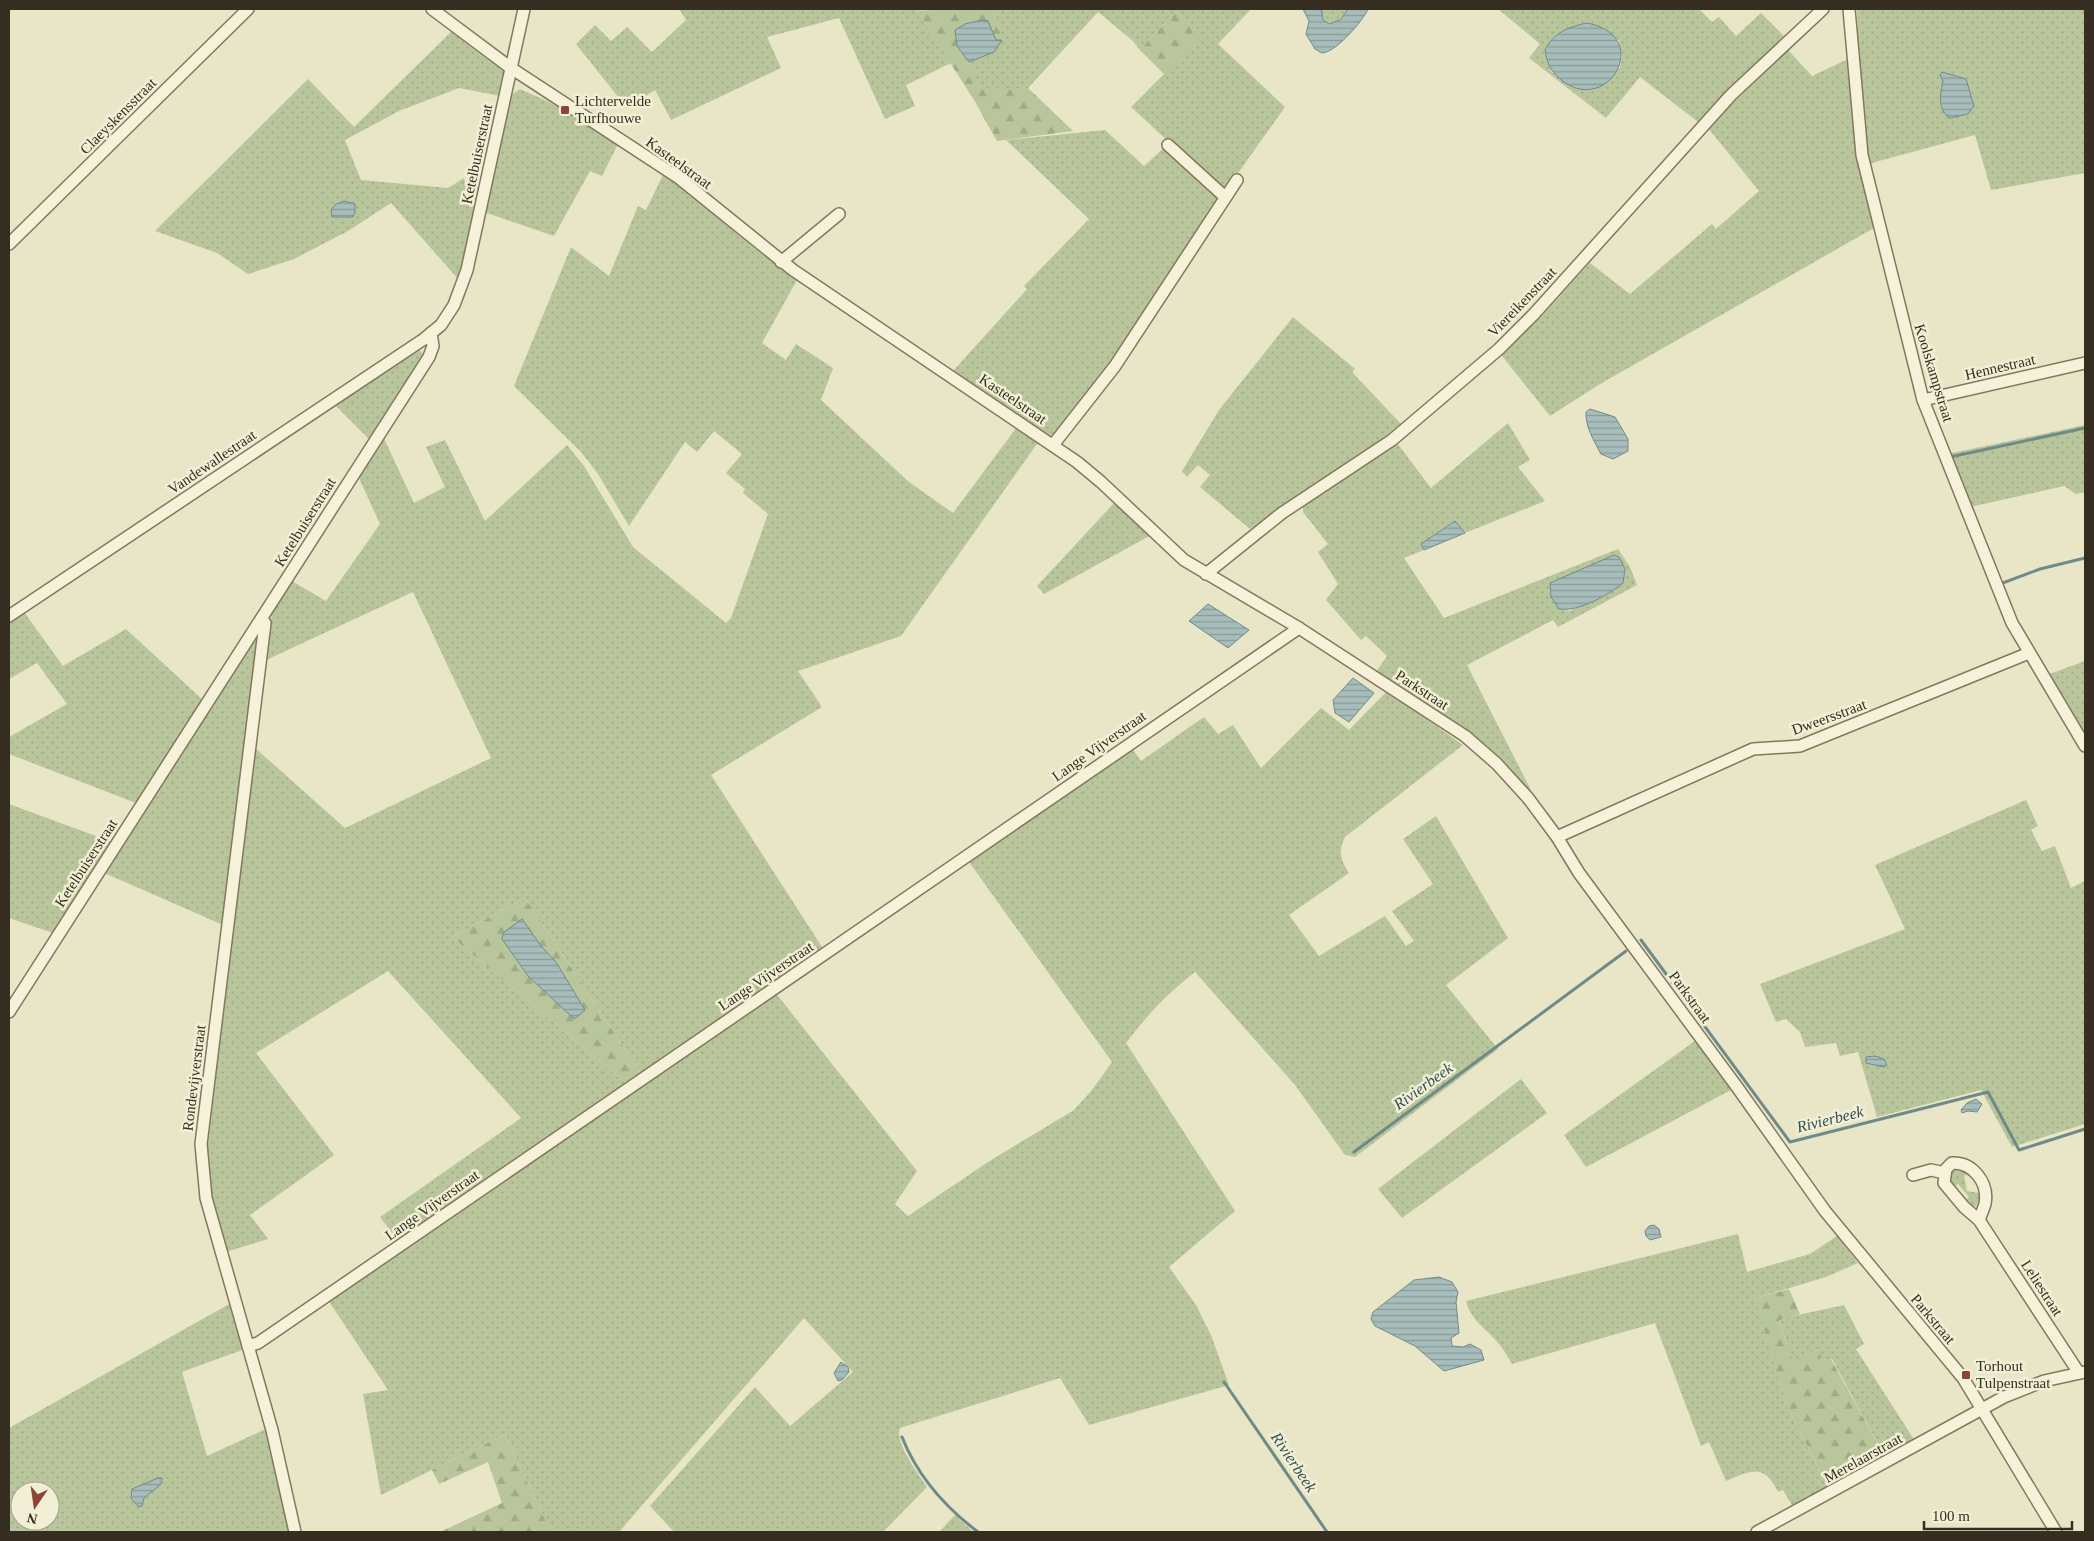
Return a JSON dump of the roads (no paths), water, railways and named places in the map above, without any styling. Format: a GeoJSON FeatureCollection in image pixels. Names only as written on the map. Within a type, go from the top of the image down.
{"type":"FeatureCollection","features":[{"type":"Feature","properties":{"kind":"street","name":"Claeyskensstraat"},"geometry":{"type":"LineString","coordinates":[[9,244],[248,9]]}},
{"type":"Feature","properties":{"kind":"street","name":"Kasteelstraat"},"geometry":{"type":"LineString","coordinates":[[432,9],[510,68],[679,178],[781,262],[1053,445],[1102,482],[1184,560],[1206,574]]}},
{"type":"Feature","properties":{"kind":"street","name":"Ketelbuiserstraat"},"geometry":{"type":"LineString","coordinates":[[9,1012],[428,358],[433,346],[431,333],[441,325],[454,305],[467,270],[524,9]]}},
{"type":"Feature","properties":{"kind":"street","name":"Viereikenstraat"},"geometry":{"type":"LineString","coordinates":[[1206,574],[1282,513],[1392,440],[1499,349],[1534,314],[1731,95],[1823,9]]}},
{"type":"Feature","properties":{"kind":"street","name":"Koolskampstraat"},"geometry":{"type":"LineString","coordinates":[[1849,9],[1862,155],[1923,400],[2012,623],[2065,709],[2085,746]]}},
{"type":"Feature","properties":{"kind":"street"},"geometry":{"type":"LineString","coordinates":[[1168,145],[1224,196]]}},
{"type":"Feature","properties":{"kind":"street","name":"Kasteelstraat"},"geometry":{"type":"LineString","coordinates":[[1053,445],[1120,359],[1224,196],[1237,180]]}},
{"type":"Feature","properties":{"kind":"street"},"geometry":{"type":"LineString","coordinates":[[781,262],[839,214]]}},
{"type":"Feature","properties":{"kind":"street","name":"Vandewallestraat"},"geometry":{"type":"LineString","coordinates":[[9,616],[431,333]]}},
{"type":"Feature","properties":{"kind":"street","name":"Hennestraat"},"geometry":{"type":"LineString","coordinates":[[1923,400],[2085,363]]}},
{"type":"Feature","properties":{"kind":"street","name":"Parkstraat"},"geometry":{"type":"LineString","coordinates":[[1206,574],[1299,628],[1465,736],[1497,764],[1528,798],[1557,837],[1579,873],[1737,1087],[1825,1211],[1963,1378],[1983,1408],[2056,1532]]}},
{"type":"Feature","properties":{"kind":"street","name":"Rondevijverstraat"},"geometry":{"type":"LineString","coordinates":[[262,619],[265,623],[201,1144],[206,1198],[272,1430],[295,1532]]}},
{"type":"Feature","properties":{"kind":"street","name":"Lange Vijverstraat"},"geometry":{"type":"LineString","coordinates":[[248,1346],[258,1342],[371,1265],[1299,628]]}},
{"type":"Feature","properties":{"kind":"street","name":"Dweersstraat"},"geometry":{"type":"LineString","coordinates":[[1557,837],[1753,749],[1800,746],[2029,653]]}},
{"type":"Feature","properties":{"kind":"street"},"geometry":{"type":"LineString","coordinates":[[1913,1175],[1930,1170],[1945,1173],[1952,1164],[1962,1163],[1970,1166],[1982,1182],[1985,1203],[1979,1220]]}},
{"type":"Feature","properties":{"kind":"street","name":"Leliestraat"},"geometry":{"type":"LineString","coordinates":[[1945,1173],[1944,1183],[1964,1207],[1979,1220],[2082,1372]]}},
{"type":"Feature","properties":{"kind":"street","name":"Merelaarstraat"},"geometry":{"type":"LineString","coordinates":[[1757,1532],[2004,1397],[2044,1380],[2082,1372]]}},
{"type":"Feature","properties":{"kind":"water"},"geometry":{"type":"Polygon","coordinates":[[[1303,9],[1321,9],[1323,20],[1330,24],[1341,19],[1348,9],[1368,9],[1361,21],[1348,36],[1328,52],[1322,53],[1315,49],[1306,34],[1309,21],[1303,9]]]}},
{"type":"Feature","properties":{"kind":"water"},"geometry":{"type":"Polygon","coordinates":[[[982,20],[988,21],[996,40],[1002,40],[994,52],[969,62],[957,46],[955,30],[965,24],[982,20]]]}},
{"type":"Feature","properties":{"kind":"water"},"geometry":{"type":"Polygon","coordinates":[[[1587,23],[1607,31],[1618,42],[1621,56],[1618,69],[1609,81],[1596,88],[1581,89],[1564,82],[1556,75],[1547,60],[1545,50],[1553,39],[1563,31],[1587,23]]]}},
{"type":"Feature","properties":{"kind":"water"},"geometry":{"type":"Polygon","coordinates":[[[1942,72],[1966,79],[1974,106],[1968,114],[1950,118],[1943,111],[1940,101],[1943,81],[1940,75],[1942,72]]]}},
{"type":"Feature","properties":{"kind":"water"},"geometry":{"type":"Polygon","coordinates":[[[344,201],[355,204],[353,217],[332,217],[331,210],[336,204],[344,201]]]}},
{"type":"Feature","properties":{"kind":"water"},"geometry":{"type":"Polygon","coordinates":[[[1590,409],[1615,417],[1628,439],[1628,451],[1613,459],[1601,454],[1587,423],[1586,412],[1590,409]]]}},
{"type":"Feature","properties":{"kind":"water"},"geometry":{"type":"Polygon","coordinates":[[[1455,521],[1465,533],[1424,550],[1421,544],[1455,521]]]}},
{"type":"Feature","properties":{"kind":"water"},"geometry":{"type":"Polygon","coordinates":[[[1614,555],[1619,557],[1625,569],[1623,583],[1609,593],[1584,605],[1575,608],[1559,609],[1551,597],[1550,583],[1614,555]]]}},
{"type":"Feature","properties":{"kind":"water"},"geometry":{"type":"Polygon","coordinates":[[[1208,604],[1249,630],[1228,648],[1189,621],[1208,604]]]}},
{"type":"Feature","properties":{"kind":"water"},"geometry":{"type":"Polygon","coordinates":[[[1353,678],[1374,693],[1349,722],[1335,713],[1333,700],[1353,678]]]}},
{"type":"Feature","properties":{"kind":"water"},"geometry":{"type":"Polygon","coordinates":[[[522,919],[541,946],[556,962],[585,1010],[576,1018],[573,1018],[528,976],[502,939],[503,933],[522,919]]]}},
{"type":"Feature","properties":{"kind":"water"},"geometry":{"type":"Polygon","coordinates":[[[1875,1056],[1884,1059],[1887,1065],[1884,1067],[1866,1063],[1866,1057],[1875,1056]]]}},
{"type":"Feature","properties":{"kind":"water"},"geometry":{"type":"Polygon","coordinates":[[[1976,1099],[1982,1104],[1977,1112],[1968,1111],[1962,1113],[1961,1110],[1967,1103],[1976,1099]]]}},
{"type":"Feature","properties":{"kind":"water"},"geometry":{"type":"Polygon","coordinates":[[[1654,1225],[1659,1229],[1661,1237],[1650,1240],[1646,1236],[1645,1231],[1649,1226],[1654,1225]]]}},
{"type":"Feature","properties":{"kind":"water"},"geometry":{"type":"Polygon","coordinates":[[[1439,1277],[1452,1282],[1458,1292],[1456,1302],[1459,1333],[1451,1338],[1452,1346],[1463,1347],[1470,1344],[1481,1350],[1484,1360],[1444,1371],[1415,1346],[1375,1326],[1371,1319],[1373,1312],[1414,1280],[1439,1277]]]}},
{"type":"Feature","properties":{"kind":"water"},"geometry":{"type":"Polygon","coordinates":[[[841,1362],[848,1367],[849,1372],[842,1380],[838,1381],[834,1373],[841,1362]]]}},
{"type":"Feature","properties":{"kind":"water"},"geometry":{"type":"Polygon","coordinates":[[[162,1478],[161,1484],[144,1498],[142,1506],[139,1507],[131,1498],[132,1489],[162,1478]]]}},
{"type":"Feature","properties":{"kind":"waterway"},"geometry":{"type":"LineString","coordinates":[[1950,457],[2085,428]]}},
{"type":"Feature","properties":{"kind":"waterway"},"geometry":{"type":"LineString","coordinates":[[2000,584],[2040,569],[2085,558]]}},
{"type":"Feature","properties":{"kind":"waterway","name":"Rivierbeek"},"geometry":{"type":"LineString","coordinates":[[1641,940],[1790,1142],[1988,1092],[2019,1150],[2085,1129]]}},
{"type":"Feature","properties":{"kind":"waterway","name":"Rivierbeek"},"geometry":{"type":"LineString","coordinates":[[1354,1152],[1626,951]]}},
{"type":"Feature","properties":{"kind":"waterway","name":"Rivierbeek"},"geometry":{"type":"LineString","coordinates":[[1224,1382],[1327,1532]]}},
{"type":"Feature","properties":{"kind":"waterway"},"geometry":{"type":"LineString","coordinates":[[902,1437],[908,1451],[933,1489],[954,1512],[978,1532]]}},
{"type":"Feature","properties":{"kind":"place","name":"Lichtervelde Turfhouwe"},"geometry":{"type":"Point","coordinates":[565,110]}},
{"type":"Feature","properties":{"kind":"place","name":"Torhout Tulpenstraat"},"geometry":{"type":"Point","coordinates":[1966,1375]}}]}
